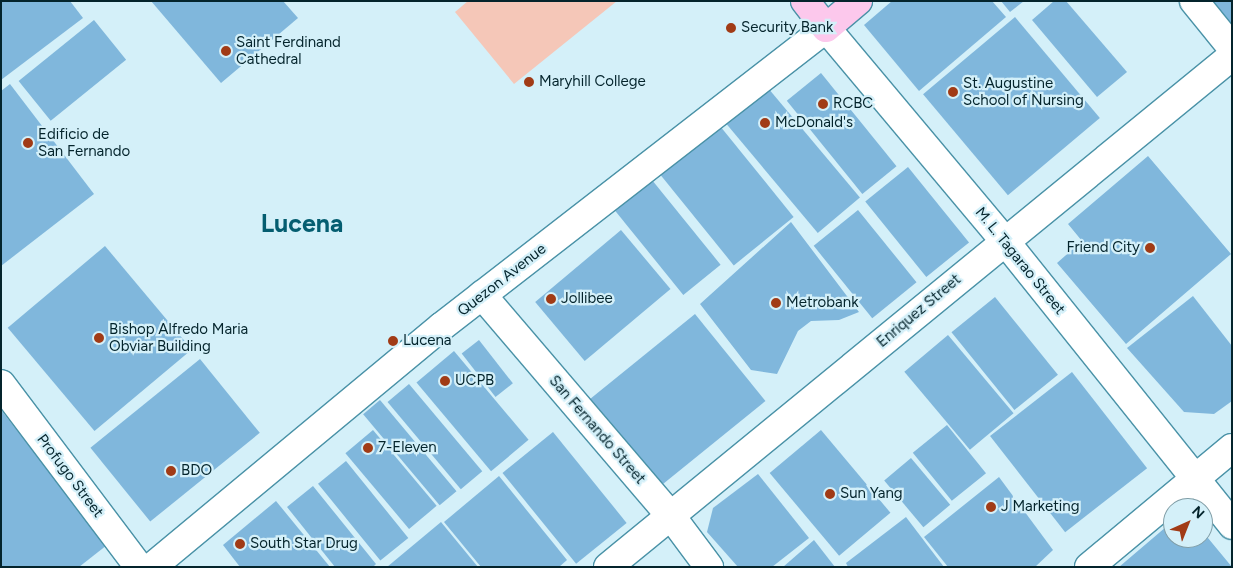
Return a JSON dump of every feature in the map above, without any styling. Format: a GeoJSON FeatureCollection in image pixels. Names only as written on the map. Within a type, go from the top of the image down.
{"type":"FeatureCollection","features":[{"type":"Feature","properties":{"kind":"main road","name":"M. L. Tagarao Street"},"geometry":{"type":"LineString","coordinates":[[804,1],[826,28]]}},
{"type":"Feature","properties":{"kind":"main road","name":"Quezon Avenue"},"geometry":{"type":"LineString","coordinates":[[826,28],[858,1]]}},
{"type":"Feature","properties":{"kind":"street"},"geometry":{"type":"LineString","coordinates":[[1194,1],[1232,48]]}},
{"type":"Feature","properties":{"kind":"street","name":"M. L. Tagarao Street"},"geometry":{"type":"LineString","coordinates":[[826,28],[1004,240],[1232,524]]}},
{"type":"Feature","properties":{"kind":"street","name":"Quezon Avenue"},"geometry":{"type":"LineString","coordinates":[[152,567],[482,295],[826,28]]}},
{"type":"Feature","properties":{"kind":"street","name":"Enriquez Street"},"geometry":{"type":"LineString","coordinates":[[608,567],[1004,240],[1232,56]]}},
{"type":"Feature","properties":{"kind":"street","name":"San Fernando Street"},"geometry":{"type":"LineString","coordinates":[[482,295],[671,516],[710,567]]}},
{"type":"Feature","properties":{"kind":"street","name":"Profugo Street"},"geometry":{"type":"LineString","coordinates":[[1,384],[139,567]]}},
{"type":"Feature","properties":{"kind":"street"},"geometry":{"type":"LineString","coordinates":[[1089,567],[1232,448]]}},
{"type":"Feature","properties":{"kind":"shaded area"},"geometry":{"type":"Polygon","coordinates":[[[468,1],[617,1],[514,84],[455,12],[468,1]]]}},
{"type":"Feature","properties":{"kind":"building"},"geometry":{"type":"Polygon","coordinates":[[[1,1],[70,1],[83,18],[1,80],[1,1]]]}},
{"type":"Feature","properties":{"kind":"building","name":"Saint Ferdinand Cathedral"},"geometry":{"type":"Polygon","coordinates":[[[151,1],[283,1],[298,18],[221,83],[151,1]]]}},
{"type":"Feature","properties":{"kind":"building"},"geometry":{"type":"Polygon","coordinates":[[[892,1],[992,1],[1006,17],[919,91],[864,25],[892,1]]]}},
{"type":"Feature","properties":{"kind":"building"},"geometry":{"type":"Polygon","coordinates":[[[1001,1],[1024,1],[1010,12],[1001,1]]]}},
{"type":"Feature","properties":{"kind":"building"},"geometry":{"type":"Polygon","coordinates":[[[1054,1],[1066,1],[1127,72],[1097,97],[1032,20],[1054,1]]]}},
{"type":"Feature","properties":{"kind":"building"},"geometry":{"type":"Polygon","coordinates":[[[1212,1],[1232,1],[1232,24],[1212,1]]]}},
{"type":"Feature","properties":{"kind":"building"},"geometry":{"type":"Polygon","coordinates":[[[1015,17],[1100,118],[1008,195],[923,94],[1015,17]]]}},
{"type":"Feature","properties":{"kind":"building"},"geometry":{"type":"Polygon","coordinates":[[[94,20],[126,60],[51,121],[19,81],[94,20]]]}},
{"type":"Feature","properties":{"kind":"building"},"geometry":{"type":"Polygon","coordinates":[[[821,73],[897,166],[862,194],[787,101],[821,73]]]}},
{"type":"Feature","properties":{"kind":"building","name":"Edificio de San Fernando"},"geometry":{"type":"Polygon","coordinates":[[[10,84],[94,194],[1,266],[1,91],[10,84]]]}},
{"type":"Feature","properties":{"kind":"building"},"geometry":{"type":"Polygon","coordinates":[[[768,88],[860,198],[818,233],[726,123],[768,88]]]}},
{"type":"Feature","properties":{"kind":"building"},"geometry":{"type":"Polygon","coordinates":[[[720,126],[794,217],[734,265],[660,174],[720,126]]]}},
{"type":"Feature","properties":{"kind":"building","name":"Friend City"},"geometry":{"type":"Polygon","coordinates":[[[1148,156],[1231,254],[1126,344],[1057,263],[1082,241],[1068,224],[1148,156]]]}},
{"type":"Feature","properties":{"kind":"building"},"geometry":{"type":"Polygon","coordinates":[[[908,167],[969,242],[926,277],[865,202],[908,167]]]}},
{"type":"Feature","properties":{"kind":"building"},"geometry":{"type":"Polygon","coordinates":[[[652,180],[721,265],[683,295],[615,210],[652,180]]]}},
{"type":"Feature","properties":{"kind":"building"},"geometry":{"type":"Polygon","coordinates":[[[858,210],[917,282],[872,318],[814,246],[858,210]]]}},
{"type":"Feature","properties":{"kind":"building"},"geometry":{"type":"Polygon","coordinates":[[[791,222],[859,312],[839,320],[811,321],[798,331],[777,374],[751,370],[700,304],[791,222]]]}},
{"type":"Feature","properties":{"kind":"building"},"geometry":{"type":"Polygon","coordinates":[[[621,230],[670,289],[585,361],[535,302],[621,230]]]}},
{"type":"Feature","properties":{"kind":"building","name":"Bishop Alfredo Maria Obviar Building"},"geometry":{"type":"Polygon","coordinates":[[[105,246],[192,349],[94,431],[8,328],[105,246]]]}},
{"type":"Feature","properties":{"kind":"building"},"geometry":{"type":"Polygon","coordinates":[[[1193,296],[1232,346],[1232,401],[1214,414],[1184,412],[1127,348],[1193,296]]]}},
{"type":"Feature","properties":{"kind":"building"},"geometry":{"type":"Polygon","coordinates":[[[995,297],[1058,375],[1014,410],[951,332],[995,297]]]}},
{"type":"Feature","properties":{"kind":"building"},"geometry":{"type":"Polygon","coordinates":[[[695,314],[765,401],[659,487],[589,400],[695,314]]]}},
{"type":"Feature","properties":{"kind":"building"},"geometry":{"type":"Polygon","coordinates":[[[948,335],[1014,413],[970,450],[904,372],[948,335]]]}},
{"type":"Feature","properties":{"kind":"building"},"geometry":{"type":"Polygon","coordinates":[[[479,340],[513,383],[496,397],[462,354],[479,340]]]}},
{"type":"Feature","properties":{"kind":"building"},"geometry":{"type":"Polygon","coordinates":[[[454,351],[529,440],[491,471],[416,382],[454,351]]]}},
{"type":"Feature","properties":{"kind":"building"},"geometry":{"type":"Polygon","coordinates":[[[200,359],[260,433],[150,522],[90,448],[200,359]]]}},
{"type":"Feature","properties":{"kind":"building"},"geometry":{"type":"Polygon","coordinates":[[[1072,372],[1147,468],[1065,532],[990,436],[1072,372]]]}},
{"type":"Feature","properties":{"kind":"building"},"geometry":{"type":"Polygon","coordinates":[[[409,384],[482,471],[461,489],[388,402],[409,384]]]}},
{"type":"Feature","properties":{"kind":"building"},"geometry":{"type":"Polygon","coordinates":[[[380,400],[456,491],[440,505],[363,414],[380,400]]]}},
{"type":"Feature","properties":{"kind":"building"},"geometry":{"type":"Polygon","coordinates":[[[1,410],[107,545],[79,567],[1,567],[1,410]]]}},
{"type":"Feature","properties":{"kind":"building"},"geometry":{"type":"Polygon","coordinates":[[[947,425],[986,473],[952,501],[913,453],[947,425]]]}},
{"type":"Feature","properties":{"kind":"building"},"geometry":{"type":"Polygon","coordinates":[[[373,430],[437,506],[409,529],[345,453],[373,430]]]}},
{"type":"Feature","properties":{"kind":"building","name":"Sun Yang"},"geometry":{"type":"Polygon","coordinates":[[[821,430],[890,513],[839,556],[770,473],[821,430]]]}},
{"type":"Feature","properties":{"kind":"building"},"geometry":{"type":"Polygon","coordinates":[[[553,432],[627,523],[576,564],[502,473],[553,432]]]}},
{"type":"Feature","properties":{"kind":"building"},"geometry":{"type":"Polygon","coordinates":[[[911,458],[950,505],[923,527],[884,480],[911,458]]]}},
{"type":"Feature","properties":{"kind":"building"},"geometry":{"type":"Polygon","coordinates":[[[346,461],[408,538],[380,561],[318,484],[346,461]]]}},
{"type":"Feature","properties":{"kind":"building"},"geometry":{"type":"Polygon","coordinates":[[[758,474],[809,538],[772,567],[738,567],[707,532],[713,508],[758,474]]]}},
{"type":"Feature","properties":{"kind":"building"},"geometry":{"type":"Polygon","coordinates":[[[499,476],[567,560],[559,567],[481,567],[444,522],[499,476]]]}},
{"type":"Feature","properties":{"kind":"building","name":"J Marketing"},"geometry":{"type":"Polygon","coordinates":[[[999,477],[1053,550],[1035,567],[948,567],[924,537],[999,477]]]}},
{"type":"Feature","properties":{"kind":"building"},"geometry":{"type":"Polygon","coordinates":[[[313,486],[376,564],[373,567],[335,567],[287,507],[313,486]]]}},
{"type":"Feature","properties":{"kind":"building"},"geometry":{"type":"Polygon","coordinates":[[[276,501],[330,567],[240,567],[223,545],[276,501]]]}},
{"type":"Feature","properties":{"kind":"building"},"geometry":{"type":"Polygon","coordinates":[[[906,517],[944,567],[848,567],[846,563],[906,517]]]}},
{"type":"Feature","properties":{"kind":"building"},"geometry":{"type":"Polygon","coordinates":[[[441,522],[478,567],[387,567],[441,522]]]}},
{"type":"Feature","properties":{"kind":"building"},"geometry":{"type":"Polygon","coordinates":[[[1163,530],[1163,548],[1213,548],[1213,544],[1232,567],[1119,567],[1163,530]]]}},
{"type":"Feature","properties":{"kind":"building"},"geometry":{"type":"Polygon","coordinates":[[[814,540],[835,567],[783,567],[814,540]]]}},
{"type":"Feature","properties":{"kind":"place","name":"Security Bank"},"geometry":{"type":"Point","coordinates":[731,28]}},
{"type":"Feature","properties":{"kind":"place","name":"Saint Ferdinand Cathedral"},"geometry":{"type":"Point","coordinates":[226,51]}},
{"type":"Feature","properties":{"kind":"place","name":"Maryhill College"},"geometry":{"type":"Point","coordinates":[529,82]}},
{"type":"Feature","properties":{"kind":"place","name":"St. Augustine School of Nursing"},"geometry":{"type":"Point","coordinates":[953,92]}},
{"type":"Feature","properties":{"kind":"place","name":"RCBC"},"geometry":{"type":"Point","coordinates":[823,104]}},
{"type":"Feature","properties":{"kind":"place","name":"McDonald's"},"geometry":{"type":"Point","coordinates":[765,123]}},
{"type":"Feature","properties":{"kind":"place","name":"Edificio de San Fernando"},"geometry":{"type":"Point","coordinates":[28,143]}},
{"type":"Feature","properties":{"kind":"place","name":"Friend City"},"geometry":{"type":"Point","coordinates":[1150,248]}},
{"type":"Feature","properties":{"kind":"place","name":"Jollibee"},"geometry":{"type":"Point","coordinates":[551,299]}},
{"type":"Feature","properties":{"kind":"place","name":"Metrobank"},"geometry":{"type":"Point","coordinates":[776,303]}},
{"type":"Feature","properties":{"kind":"place","name":"Bishop Alfredo Maria Obviar Building"},"geometry":{"type":"Point","coordinates":[99,338]}},
{"type":"Feature","properties":{"kind":"place","name":"Lucena"},"geometry":{"type":"Point","coordinates":[393,341]}},
{"type":"Feature","properties":{"kind":"place","name":"UCPB"},"geometry":{"type":"Point","coordinates":[445,381]}},
{"type":"Feature","properties":{"kind":"place","name":"7-Eleven"},"geometry":{"type":"Point","coordinates":[368,448]}},
{"type":"Feature","properties":{"kind":"place","name":"BDO"},"geometry":{"type":"Point","coordinates":[171,471]}},
{"type":"Feature","properties":{"kind":"place","name":"Sun Yang"},"geometry":{"type":"Point","coordinates":[830,494]}},
{"type":"Feature","properties":{"kind":"place","name":"J Marketing"},"geometry":{"type":"Point","coordinates":[991,507]}},
{"type":"Feature","properties":{"kind":"place","name":"South Star Drug"},"geometry":{"type":"Point","coordinates":[240,544]}},
{"type":"Feature","properties":{"kind":"district","name":"Lucena"},"geometry":{"type":"Point","coordinates":[302,223]}}]}
